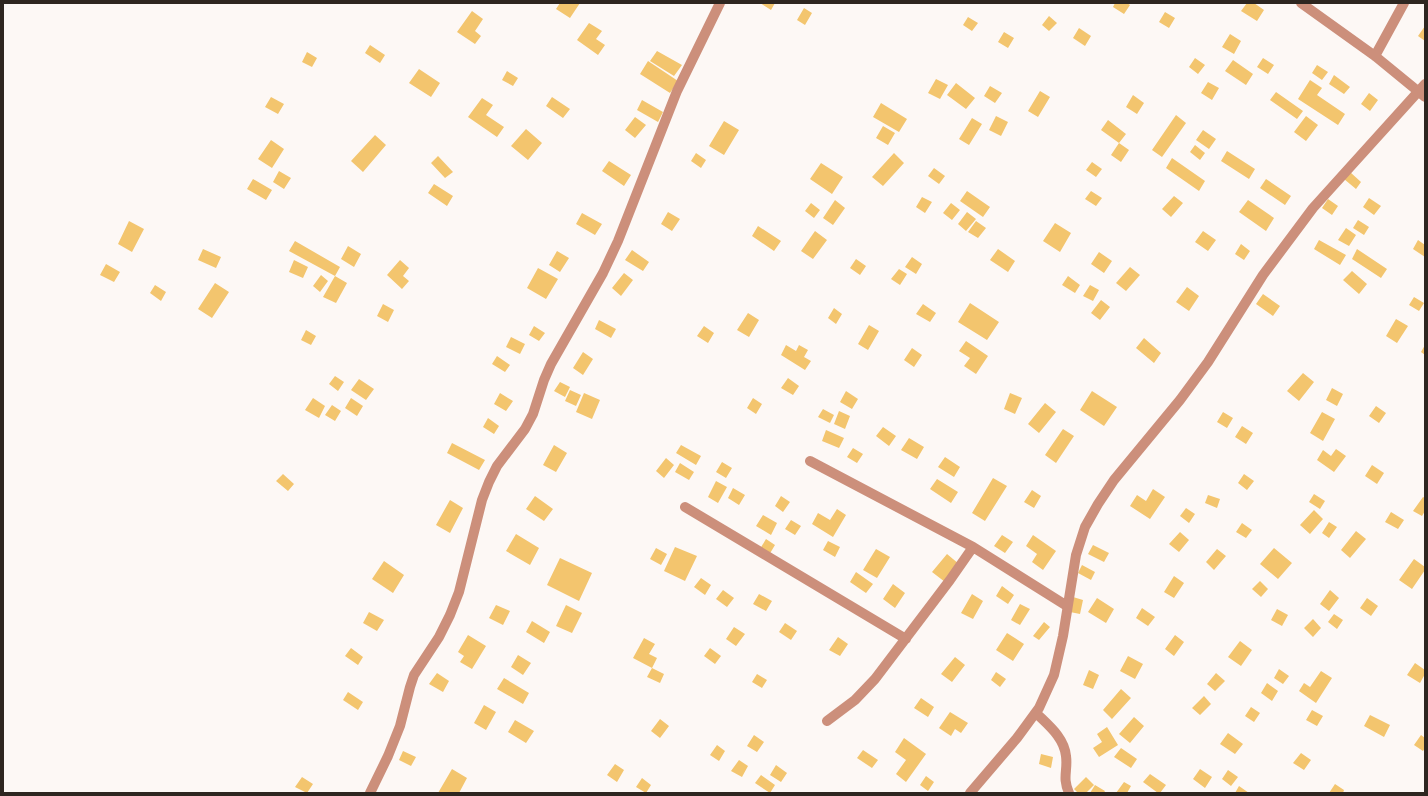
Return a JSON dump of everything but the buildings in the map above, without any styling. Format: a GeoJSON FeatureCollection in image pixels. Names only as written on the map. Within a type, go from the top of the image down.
{"type":"FeatureCollection","features":[{"type":"Feature","properties":{"kind":"street"},"geometry":{"type":"LineString","coordinates":[[370,793],[400,726],[414,674],[439,637],[450,616],[459,592],[482,500],[489,482],[497,466],[525,429],[533,414],[540,390],[551,364],[603,273],[618,241],[677,91],[720,3]]}},
{"type":"Feature","properties":{"kind":"street"},"geometry":{"type":"LineString","coordinates":[[1301,3],[1375,56],[1422,95]]}},
{"type":"Feature","properties":{"kind":"street"},"geometry":{"type":"LineString","coordinates":[[1375,56],[1404,3]]}},
{"type":"Feature","properties":{"kind":"street"},"geometry":{"type":"LineString","coordinates":[[970,793],[1017,738],[1036,713],[1054,675],[1063,636],[1076,555],[1085,526],[1098,504],[1114,480],[1180,400],[1208,362],[1263,275],[1313,208],[1422,95],[1425,84]]}},
{"type":"Feature","properties":{"kind":"street"},"geometry":{"type":"LineString","coordinates":[[810,461],[973,547],[1068,606]]}},
{"type":"Feature","properties":{"kind":"street"},"geometry":{"type":"LineString","coordinates":[[685,507],[906,639]]}},
{"type":"Feature","properties":{"kind":"street"},"geometry":{"type":"LineString","coordinates":[[827,720],[855,700],[876,679],[973,547]]}},
{"type":"Feature","properties":{"kind":"street"},"geometry":{"type":"LineString","coordinates":[[1036,713],[1056,733],[1063,745],[1066,756],[1065,783],[1069,793]]}}]}
